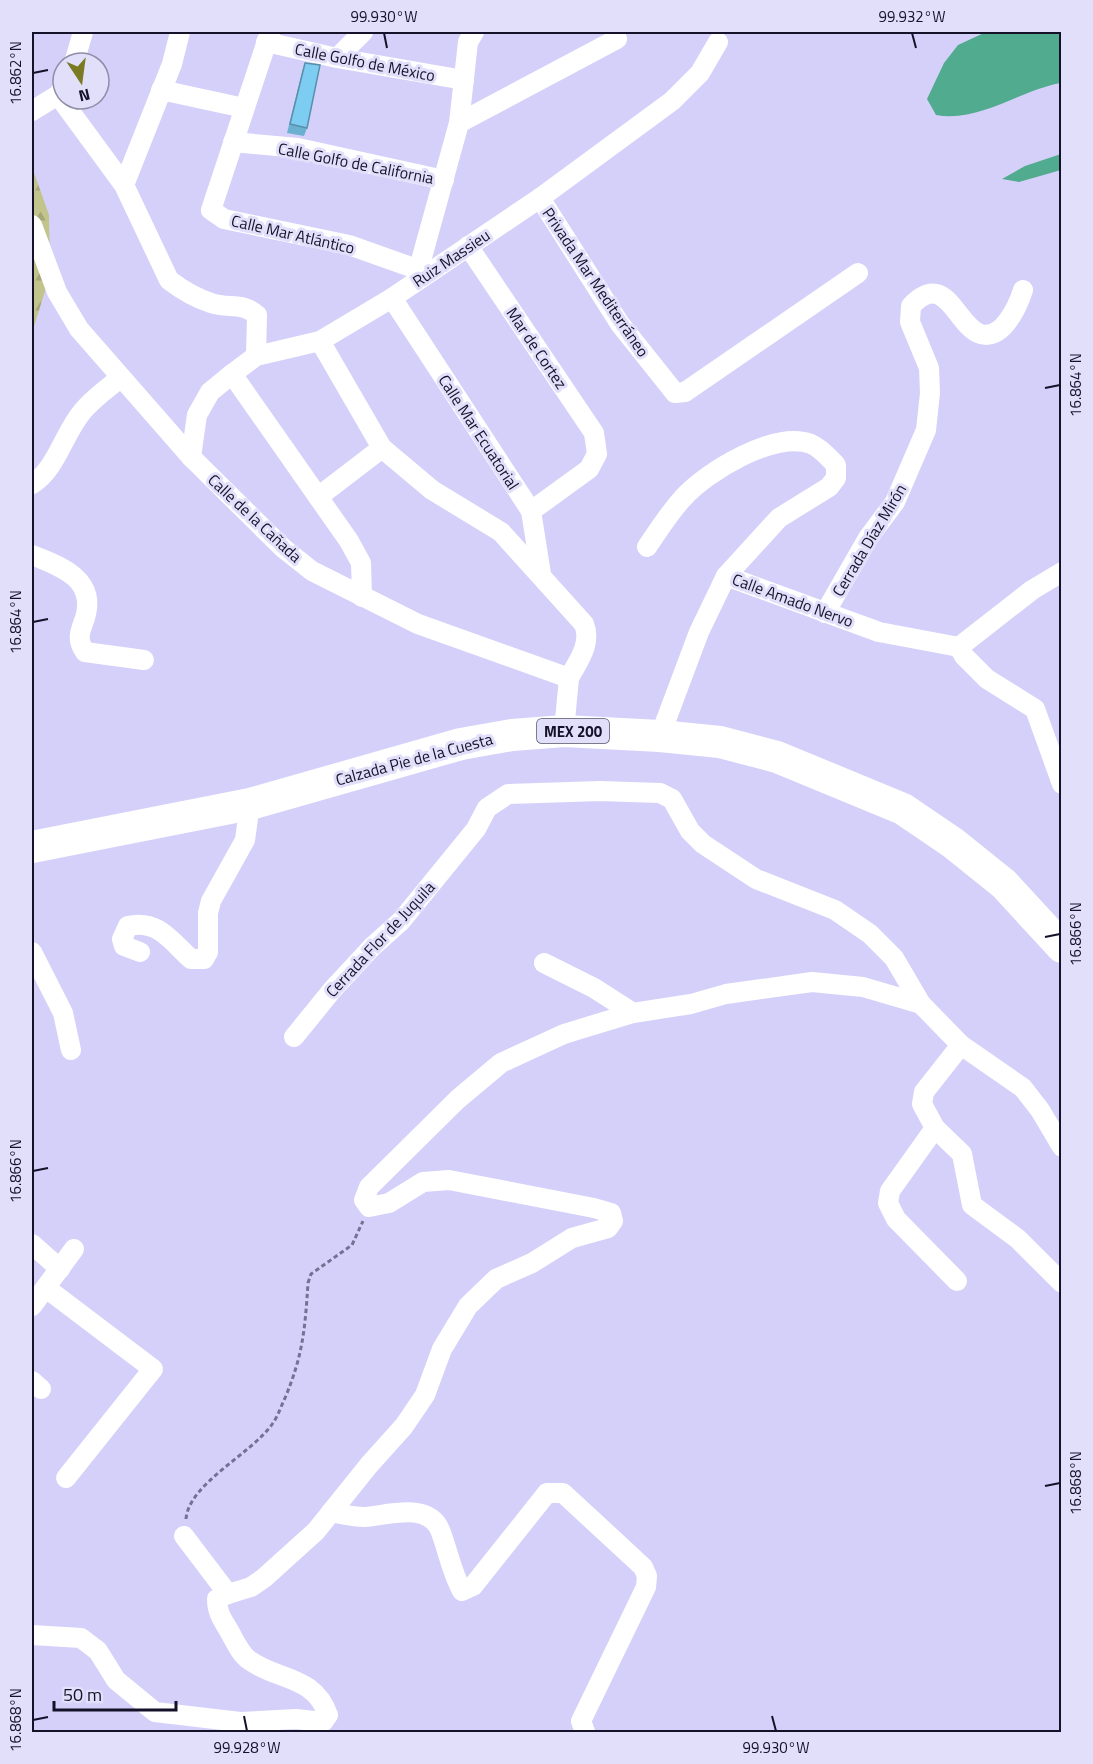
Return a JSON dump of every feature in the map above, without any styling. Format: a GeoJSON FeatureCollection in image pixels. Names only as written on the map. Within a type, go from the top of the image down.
{"type":"FeatureCollection","features":[{"type":"Feature","properties":{"kind":"main road","name":"Calzada Pie de la Cuesta"},"geometry":{"type":"LineString","coordinates":[[32,847],[250,804],[461,744],[512,735],[564,730],[660,736],[720,742],[777,757],[903,809],[953,843],[1004,884],[1062,947]]}},
{"type":"Feature","properties":{"kind":"street"},"geometry":{"type":"LineString","coordinates":[[77,51],[83,32]]}},
{"type":"Feature","properties":{"kind":"street"},"geometry":{"type":"LineString","coordinates":[[124,185],[162,90],[180,32]]}},
{"type":"Feature","properties":{"kind":"street"},"geometry":{"type":"LineString","coordinates":[[337,58],[363,32]]}},
{"type":"Feature","properties":{"kind":"street"},"geometry":{"type":"LineString","coordinates":[[424,271],[459,123],[468,42],[474,32]]}},
{"type":"Feature","properties":{"kind":"street","name":"Calle Golfo de México"},"geometry":{"type":"LineString","coordinates":[[268,37],[337,58],[464,80]]}},
{"type":"Feature","properties":{"kind":"street","name":"Calle Mar Atlántico"},"geometry":{"type":"LineString","coordinates":[[268,37],[211,210],[224,219],[349,245],[424,271]]}},
{"type":"Feature","properties":{"kind":"street"},"geometry":{"type":"LineString","coordinates":[[459,123],[617,39]]}},
{"type":"Feature","properties":{"kind":"street","name":"Ruiz Massieu"},"geometry":{"type":"LineString","coordinates":[[191,457],[197,415],[210,392],[232,374],[256,356],[320,342],[392,298],[424,271],[468,246],[540,198],[672,101],[700,74],[718,42]]}},
{"type":"Feature","properties":{"kind":"street"},"geometry":{"type":"LineString","coordinates":[[162,90],[244,108]]}},
{"type":"Feature","properties":{"kind":"street"},"geometry":{"type":"LineString","coordinates":[[32,111],[51,97]]}},
{"type":"Feature","properties":{"kind":"street"},"geometry":{"type":"LineString","coordinates":[[74,111],[124,185],[169,280],[181,289],[213,304],[249,307],[257,315],[256,356]]}},
{"type":"Feature","properties":{"kind":"street","name":"Calle Golfo de California"},"geometry":{"type":"LineString","coordinates":[[233,142],[298,148],[444,180]]}},
{"type":"Feature","properties":{"kind":"street","name":"Privada Mar Mediterráneo"},"geometry":{"type":"LineString","coordinates":[[540,198],[621,324],[675,393],[685,392],[858,273]]}},
{"type":"Feature","properties":{"kind":"street","name":"Calle de la Cañada"},"geometry":{"type":"LineString","coordinates":[[32,225],[57,292],[79,329],[191,457],[283,548],[312,571],[418,624],[569,678]]}},
{"type":"Feature","properties":{"kind":"street","name":"Mar de Cortez"},"geometry":{"type":"LineString","coordinates":[[468,246],[594,433],[597,454],[589,469],[531,511]]}},
{"type":"Feature","properties":{"kind":"street","name":"Cerrada Díaz Mirón"},"geometry":{"type":"LineString","coordinates":[[825,613],[868,538],[895,502],[926,430],[930,393],[928,368],[910,322],[911,306],[924,296],[935,294],[945,297],[977,333],[987,336],[1000,330],[1017,309],[1023,290]]}},
{"type":"Feature","properties":{"kind":"street","name":"Calle Mar Ecuatorial"},"geometry":{"type":"LineString","coordinates":[[392,298],[531,511],[541,574]]}},
{"type":"Feature","properties":{"kind":"street"},"geometry":{"type":"LineString","coordinates":[[320,342],[382,448],[432,490],[501,532],[584,624],[588,633],[587,644],[569,678],[564,730]]}},
{"type":"Feature","properties":{"kind":"street"},"geometry":{"type":"LineString","coordinates":[[232,374],[362,563],[362,597]]}},
{"type":"Feature","properties":{"kind":"street"},"geometry":{"type":"LineString","coordinates":[[32,484],[46,470],[66,433],[82,411],[120,378]]}},
{"type":"Feature","properties":{"kind":"street"},"geometry":{"type":"LineString","coordinates":[[647,547],[684,497],[723,465],[773,445],[793,441],[812,444],[824,452],[836,465],[837,478],[829,487],[779,518],[726,576]]}},
{"type":"Feature","properties":{"kind":"street"},"geometry":{"type":"LineString","coordinates":[[318,497],[382,448]]}},
{"type":"Feature","properties":{"kind":"street"},"geometry":{"type":"LineString","coordinates":[[32,555],[64,567],[80,580],[86,594],[86,614],[78,634],[79,644],[85,652],[144,660]]}},
{"type":"Feature","properties":{"kind":"street"},"geometry":{"type":"LineString","coordinates":[[1062,572],[1032,590],[959,647],[964,656],[987,679],[1035,709],[1062,784]]}},
{"type":"Feature","properties":{"kind":"street","name":"Calle Amado Nervo"},"geometry":{"type":"LineString","coordinates":[[660,736],[699,632],[726,576],[879,632],[959,647]]}},
{"type":"Feature","properties":{"kind":"street","name":"Cerrada Flor de Juquila"},"geometry":{"type":"LineString","coordinates":[[294,1037],[372,947],[402,921],[476,830],[487,807],[494,800],[508,794],[660,792],[672,799],[690,831],[703,844],[756,879],[835,910],[870,934],[894,958],[921,1004]]}},
{"type":"Feature","properties":{"kind":"street"},"geometry":{"type":"LineString","coordinates":[[140,951],[124,946],[124,930],[128,926],[149,924],[176,943],[191,959],[198,961],[204,959],[208,952],[208,913],[211,901],[245,840],[250,804]]}},
{"type":"Feature","properties":{"kind":"street"},"geometry":{"type":"LineString","coordinates":[[32,952],[63,1013],[71,1050]]}},
{"type":"Feature","properties":{"kind":"street"},"geometry":{"type":"LineString","coordinates":[[544,963],[594,988],[633,1013]]}},
{"type":"Feature","properties":{"kind":"street"},"geometry":{"type":"LineString","coordinates":[[32,1635],[81,1638],[98,1651],[116,1680],[155,1712],[240,1722],[296,1719],[323,1722],[328,1714],[310,1687],[249,1660],[217,1610],[218,1599],[251,1587],[316,1531],[404,1426],[425,1395],[442,1349],[468,1306],[496,1279],[532,1263],[572,1238],[608,1228],[614,1221],[611,1213],[594,1208],[449,1180],[423,1182],[389,1203],[369,1207],[364,1200],[369,1187],[458,1099],[501,1063],[564,1034],[633,1013],[691,1004],[726,994],[812,982],[863,987],[921,1004],[961,1045],[1023,1088],[1040,1110],[1062,1147]]}},
{"type":"Feature","properties":{"kind":"street"},"geometry":{"type":"LineString","coordinates":[[961,1045],[924,1092],[922,1104],[935,1128],[962,1154],[972,1204],[1018,1239],[1062,1283]]}},
{"type":"Feature","properties":{"kind":"street"},"geometry":{"type":"LineString","coordinates":[[935,1128],[890,1191],[888,1203],[897,1219],[957,1281]]}},
{"type":"Feature","properties":{"kind":"street"},"geometry":{"type":"LineString","coordinates":[[32,1244],[60,1269]]}},
{"type":"Feature","properties":{"kind":"street"},"geometry":{"type":"LineString","coordinates":[[32,1306],[74,1250]]}},
{"type":"Feature","properties":{"kind":"street"},"geometry":{"type":"LineString","coordinates":[[46,1288],[153,1369],[66,1478]]}},
{"type":"Feature","properties":{"kind":"street"},"geometry":{"type":"LineString","coordinates":[[331,1512],[362,1517],[401,1510],[423,1514],[440,1527],[452,1574],[462,1591],[473,1586],[547,1493],[563,1493],[643,1567],[647,1576],[646,1587],[581,1721],[585,1732]]}},
{"type":"Feature","properties":{"kind":"street"},"geometry":{"type":"LineString","coordinates":[[184,1536],[233,1593]]}},
{"type":"Feature","properties":{"kind":"path"},"geometry":{"type":"LineString","coordinates":[[184,1536],[187,1507],[207,1484],[260,1439],[274,1422],[294,1377],[304,1343],[308,1283],[311,1274],[352,1245],[369,1207]]}},
{"type":"Feature","properties":{"kind":"green space"},"geometry":{"type":"Polygon","coordinates":[[[32,167],[49,215],[50,275],[32,333],[32,167]]]}},
{"type":"Feature","properties":{"kind":"shaded area"},"geometry":{"type":"Polygon","coordinates":[[[986,32],[1061,32],[1061,83],[984,110],[952,116],[936,115],[927,99],[944,63],[958,45],[986,32]]]}},
{"type":"Feature","properties":{"kind":"shaded area"},"geometry":{"type":"Polygon","coordinates":[[[1061,154],[1061,170],[1019,182],[1002,179],[1025,166],[1061,154]]]}},
{"type":"Feature","properties":{"kind":"building"},"geometry":{"type":"Polygon","coordinates":[[[305,63],[320,65],[307,128],[290,124],[305,63]]]}}]}
